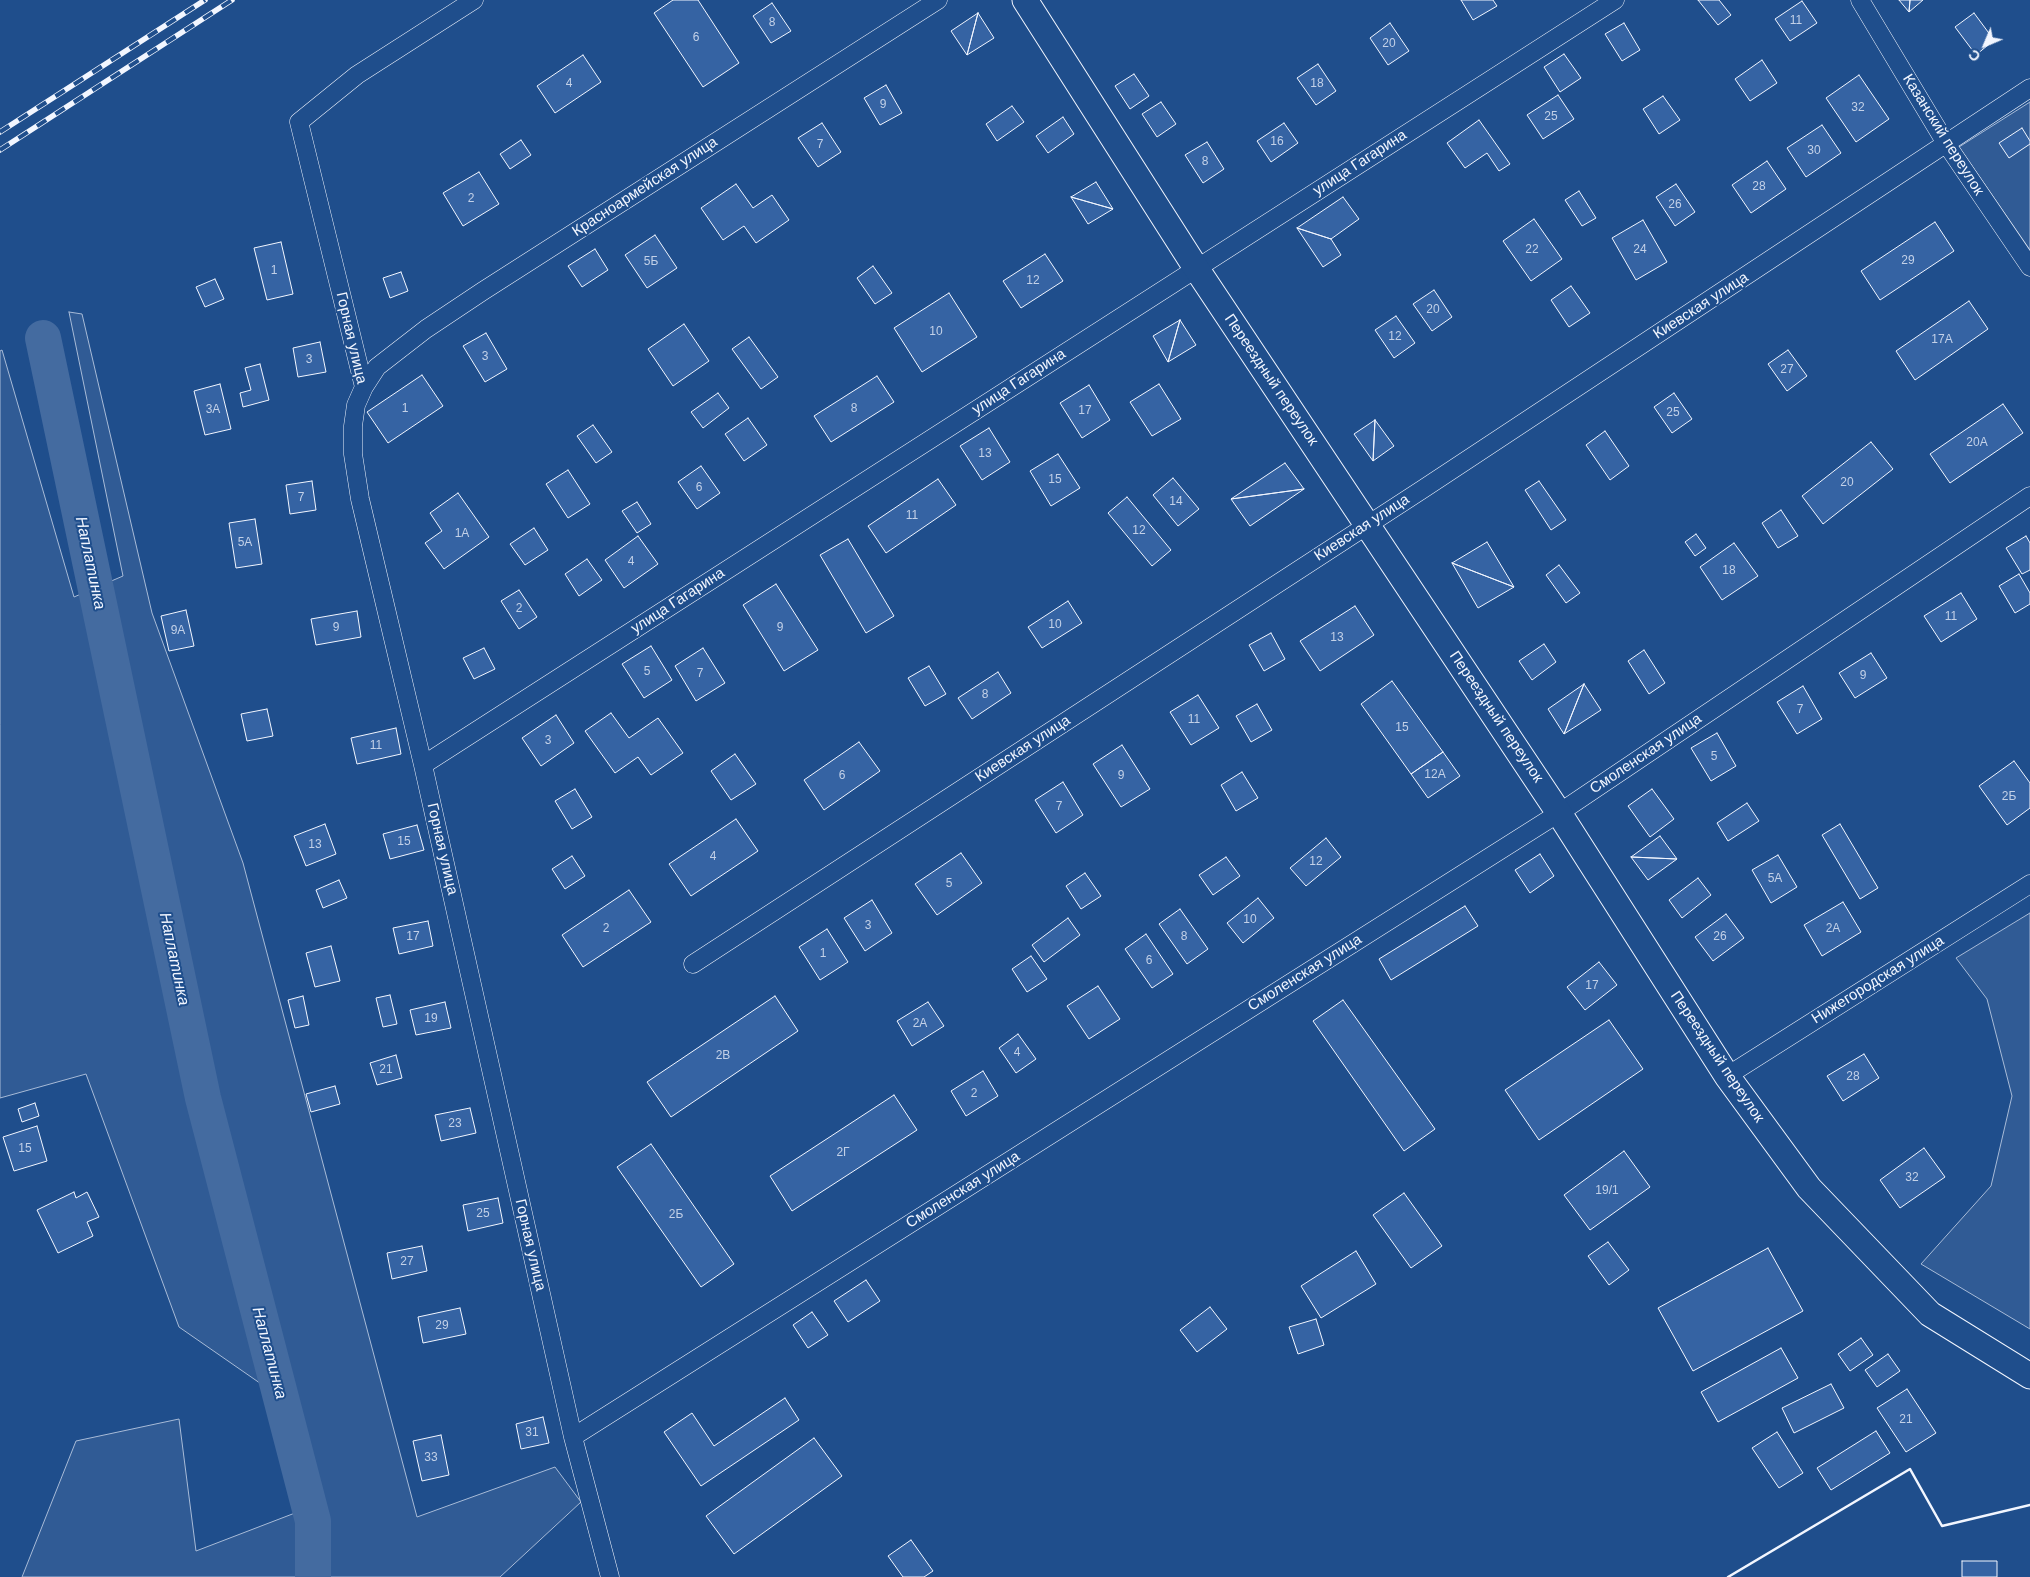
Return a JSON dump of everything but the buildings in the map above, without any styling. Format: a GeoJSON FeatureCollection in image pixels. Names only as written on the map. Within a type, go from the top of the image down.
{"type":"FeatureCollection","features":[{"type":"Feature","properties":{"kind":"street","name":"Горная улица"},"geometry":{"type":"LineString","coordinates":[[474,0],[357,75],[299,122],[364,387],[356,405],[353,426],[353,454],[360,499],[423,765],[573,1438],[610,1577]]}},
{"type":"Feature","properties":{"kind":"street","name":"Красноармейская улица"},"geometry":{"type":"LineString","coordinates":[[364,387],[377,367],[393,353],[483,291],[938,0]]}},
{"type":"Feature","properties":{"kind":"street","name":"Переездный переулок"},"geometry":{"type":"LineString","coordinates":[[1025,0],[1196,268],[1558,813],[1727,1076],[1809,1188],[1930,1314],[2030,1376]]}},
{"type":"Feature","properties":{"kind":"street","name":"улица Гагарина"},"geometry":{"type":"LineString","coordinates":[[423,765],[1615,0]]}},
{"type":"Feature","properties":{"kind":"street","name":"Казанский переулок"},"geometry":{"type":"LineString","coordinates":[[1860,0],[1947,145],[2030,267]]}},
{"type":"Feature","properties":{"kind":"street","name":"Киевская улица"},"geometry":{"type":"LineString","coordinates":[[693,964],[1947,145],[2030,88]]}},
{"type":"Feature","properties":{"kind":"street","name":"Смоленская улица"},"geometry":{"type":"LineString","coordinates":[[573,1438],[1558,813],[2030,496]]}},
{"type":"Feature","properties":{"kind":"street","name":"Нижегородская улица"},"geometry":{"type":"LineString","coordinates":[[1727,1076],[2030,884]]}},
{"type":"Feature","properties":{"kind":"shaded area"},"geometry":{"type":"Polygon","coordinates":[[[2030,102],[2030,250],[1959,147],[2030,102]]]}},
{"type":"Feature","properties":{"kind":"shaded area"},"geometry":{"type":"Polygon","coordinates":[[[69,312],[82,314],[152,613],[243,863],[417,1517],[555,1467],[581,1502],[500,1577],[22,1577],[76,1441],[179,1419],[196,1551],[295,1513],[267,1388],[179,1327],[86,1074],[0,1098],[0,351],[2,350],[74,597],[123,576],[69,312]]]}},
{"type":"Feature","properties":{"kind":"shaded area"},"geometry":{"type":"Polygon","coordinates":[[[2030,913],[2030,1329],[1921,1264],[1991,1186],[2012,1096],[1987,999],[1956,958],[2030,913]]]}},
{"type":"Feature","properties":{"kind":"waterway","name":"Наплатинка"},"geometry":{"type":"LineString","coordinates":[[43,338],[203,1098],[313,1521],[313,1577]]}},
{"type":"Feature","properties":{"kind":"railway"},"geometry":{"type":"LineString","coordinates":[[0,132],[205,0]]}},
{"type":"Feature","properties":{"kind":"railway"},"geometry":{"type":"LineString","coordinates":[[0,150],[232,0]]}},
{"type":"Feature","properties":{"kind":"wall"},"geometry":{"type":"LineString","coordinates":[[1728,1577],[1910,1469],[1942,1526],[2030,1505]]}}]}
